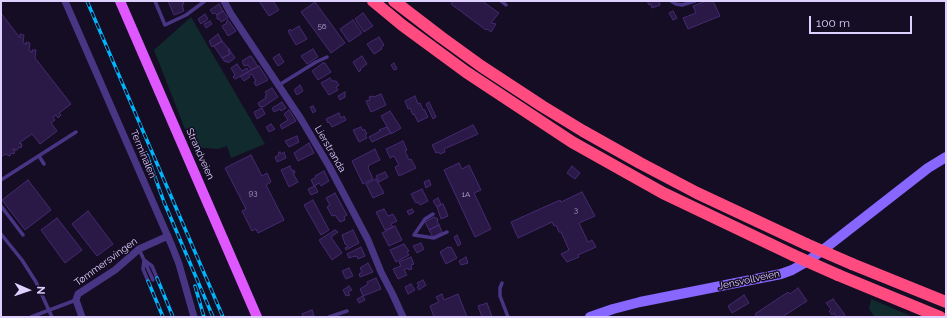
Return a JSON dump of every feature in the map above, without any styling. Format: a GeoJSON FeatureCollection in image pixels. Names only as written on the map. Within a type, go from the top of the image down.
{"type":"FeatureCollection","features":[{"type":"Feature","properties":{"kind":"highway"},"geometry":{"type":"LineString","coordinates":[[373,1],[425,43],[511,103],[572,142],[662,193],[793,255],[940,317]]}},
{"type":"Feature","properties":{"kind":"highway"},"geometry":{"type":"LineString","coordinates":[[394,1],[481,66],[577,128],[640,163],[697,193],[806,244],[946,302]]}},
{"type":"Feature","properties":{"kind":"main road","name":"Strandveien"},"geometry":{"type":"LineString","coordinates":[[120,1],[257,317]]}},
{"type":"Feature","properties":{"kind":"street","name":"Terminalen"},"geometry":{"type":"LineString","coordinates":[[65,1],[168,236],[179,264],[194,317]]}},
{"type":"Feature","properties":{"kind":"street","name":"Lierstranda"},"geometry":{"type":"LineString","coordinates":[[224,1],[316,143],[368,240],[381,272],[403,317]]}},
{"type":"Feature","properties":{"kind":"street","name":"Jensvollveien"},"geometry":{"type":"LineString","coordinates":[[590,317],[628,305],[684,297],[781,274],[800,266],[828,246],[922,172],[946,157]]}},
{"type":"Feature","properties":{"kind":"street","name":"Tømmersvingen"},"geometry":{"type":"LineString","coordinates":[[82,317],[76,300],[78,294],[114,270],[139,249],[168,236]]}},
{"type":"Feature","properties":{"kind":"lane"},"geometry":{"type":"LineString","coordinates":[[155,1],[165,25],[186,15],[205,1]]}},
{"type":"Feature","properties":{"kind":"lane"},"geometry":{"type":"LineString","coordinates":[[500,1],[506,5]]}},
{"type":"Feature","properties":{"kind":"lane"},"geometry":{"type":"LineString","coordinates":[[671,1],[682,5],[695,1]]}},
{"type":"Feature","properties":{"kind":"lane"},"geometry":{"type":"LineString","coordinates":[[279,84],[327,57]]}},
{"type":"Feature","properties":{"kind":"lane"},"geometry":{"type":"LineString","coordinates":[[1,180],[76,132]]}},
{"type":"Feature","properties":{"kind":"lane"},"geometry":{"type":"LineString","coordinates":[[39,156],[44,164]]}},
{"type":"Feature","properties":{"kind":"lane"},"geometry":{"type":"LineString","coordinates":[[1,206],[24,235]]}},
{"type":"Feature","properties":{"kind":"lane"},"geometry":{"type":"LineString","coordinates":[[433,214],[425,219],[414,235],[434,238],[447,232]]}},
{"type":"Feature","properties":{"kind":"lane"},"geometry":{"type":"LineString","coordinates":[[1,234],[22,260],[52,317]]}},
{"type":"Feature","properties":{"kind":"lane"},"geometry":{"type":"LineString","coordinates":[[139,249],[153,280]]}},
{"type":"Feature","properties":{"kind":"lane"},"geometry":{"type":"LineString","coordinates":[[144,260],[152,266],[157,278]]}},
{"type":"Feature","properties":{"kind":"lane"},"geometry":{"type":"LineString","coordinates":[[144,260],[143,269],[148,282]]}},
{"type":"Feature","properties":{"kind":"lane"},"geometry":{"type":"LineString","coordinates":[[502,283],[500,294],[508,317]]}},
{"type":"Feature","properties":{"kind":"lane"},"geometry":{"type":"LineString","coordinates":[[31,317],[76,300]]}},
{"type":"Feature","properties":{"kind":"lane"},"geometry":{"type":"LineString","coordinates":[[328,317],[347,311]]}},
{"type":"Feature","properties":{"kind":"green space"},"geometry":{"type":"Polygon","coordinates":[[[191,17],[265,144],[231,158],[227,146],[218,149],[192,147],[154,50],[191,17]]]}},
{"type":"Feature","properties":{"kind":"green space"},"geometry":{"type":"Polygon","coordinates":[[[871,299],[913,317],[875,317],[869,309],[871,299]]]}},
{"type":"Feature","properties":{"kind":"building"},"geometry":{"type":"Polygon","coordinates":[[[168,1],[183,1],[184,4],[182,5],[184,11],[174,15],[168,1]]]}},
{"type":"Feature","properties":{"kind":"building"},"geometry":{"type":"Polygon","coordinates":[[[259,1],[273,1],[279,10],[269,16],[259,1]]]}},
{"type":"Feature","properties":{"kind":"building"},"geometry":{"type":"Polygon","coordinates":[[[453,1],[482,1],[499,13],[491,23],[496,24],[491,32],[487,29],[486,30],[451,4],[453,1]]]}},
{"type":"Feature","properties":{"kind":"building"},"geometry":{"type":"Polygon","coordinates":[[[647,1],[659,1],[660,5],[652,8],[651,4],[649,5],[647,1]]]}},
{"type":"Feature","properties":{"kind":"building"},"geometry":{"type":"Polygon","coordinates":[[[706,1],[713,1],[720,16],[688,29],[683,18],[696,13],[693,6],[706,1]]]}},
{"type":"Feature","properties":{"kind":"building"},"geometry":{"type":"Polygon","coordinates":[[[315,2],[345,43],[331,53],[301,12],[315,2]]]}},
{"type":"Feature","properties":{"kind":"building"},"geometry":{"type":"Polygon","coordinates":[[[219,4],[223,11],[217,15],[215,13],[213,14],[210,10],[219,4]]]}},
{"type":"Feature","properties":{"kind":"building"},"geometry":{"type":"Polygon","coordinates":[[[223,11],[228,18],[221,22],[217,19],[217,15],[223,11]]]}},
{"type":"Feature","properties":{"kind":"building"},"geometry":{"type":"Polygon","coordinates":[[[673,11],[677,18],[673,20],[669,13],[673,11]]]}},
{"type":"Feature","properties":{"kind":"building"},"geometry":{"type":"Polygon","coordinates":[[[1,13],[20,38],[20,34],[24,35],[23,42],[26,45],[26,42],[30,43],[29,50],[32,53],[32,50],[36,50],[35,58],[71,104],[59,113],[61,115],[58,118],[56,115],[53,117],[55,120],[51,123],[57,131],[40,144],[32,134],[19,143],[22,144],[21,148],[19,147],[17,150],[12,149],[15,150],[14,154],[11,153],[10,156],[5,154],[1,157],[1,13]]]}},
{"type":"Feature","properties":{"kind":"building"},"geometry":{"type":"Polygon","coordinates":[[[363,13],[373,26],[364,32],[355,19],[363,13]]]}},
{"type":"Feature","properties":{"kind":"building"},"geometry":{"type":"Polygon","coordinates":[[[205,14],[208,19],[201,24],[198,19],[205,14]]]}},
{"type":"Feature","properties":{"kind":"building"},"geometry":{"type":"Polygon","coordinates":[[[228,20],[236,31],[228,36],[222,26],[227,23],[226,22],[228,20]]]}},
{"type":"Feature","properties":{"kind":"building"},"geometry":{"type":"Polygon","coordinates":[[[353,20],[362,33],[349,42],[340,29],[353,20]]]}},
{"type":"Feature","properties":{"kind":"building"},"geometry":{"type":"Polygon","coordinates":[[[210,21],[212,24],[206,28],[204,24],[210,21]]]}},
{"type":"Feature","properties":{"kind":"building"},"geometry":{"type":"Polygon","coordinates":[[[299,26],[307,39],[296,45],[288,31],[290,29],[291,31],[299,26]]]}},
{"type":"Feature","properties":{"kind":"building"},"geometry":{"type":"Polygon","coordinates":[[[218,34],[222,41],[212,47],[209,41],[218,34]]]}},
{"type":"Feature","properties":{"kind":"building"},"geometry":{"type":"Polygon","coordinates":[[[379,37],[384,45],[381,48],[382,49],[374,54],[367,44],[379,37]]]}},
{"type":"Feature","properties":{"kind":"building"},"geometry":{"type":"Polygon","coordinates":[[[222,41],[229,49],[230,54],[222,58],[214,46],[222,41]]]}},
{"type":"Feature","properties":{"kind":"building"},"geometry":{"type":"Polygon","coordinates":[[[229,49],[235,58],[228,63],[222,58],[230,54],[229,49]]]}},
{"type":"Feature","properties":{"kind":"building"},"geometry":{"type":"Polygon","coordinates":[[[313,49],[318,57],[307,64],[301,56],[313,49]]]}},
{"type":"Feature","properties":{"kind":"building"},"geometry":{"type":"Polygon","coordinates":[[[279,54],[284,62],[278,66],[273,58],[279,54]]]}},
{"type":"Feature","properties":{"kind":"building"},"geometry":{"type":"Polygon","coordinates":[[[250,56],[258,67],[251,70],[248,65],[244,66],[242,61],[250,56]]]}},
{"type":"Feature","properties":{"kind":"building"},"geometry":{"type":"Polygon","coordinates":[[[362,56],[367,64],[360,69],[361,70],[359,72],[353,62],[362,56]]]}},
{"type":"Feature","properties":{"kind":"building"},"geometry":{"type":"Polygon","coordinates":[[[325,63],[331,72],[318,80],[312,71],[325,63]]]}},
{"type":"Feature","properties":{"kind":"building"},"geometry":{"type":"Polygon","coordinates":[[[394,63],[397,69],[394,70],[391,65],[394,63]]]}},
{"type":"Feature","properties":{"kind":"building"},"geometry":{"type":"Polygon","coordinates":[[[237,64],[242,71],[247,68],[249,72],[235,79],[233,77],[235,75],[231,68],[237,64]]]}},
{"type":"Feature","properties":{"kind":"building"},"geometry":{"type":"Polygon","coordinates":[[[259,66],[268,80],[256,86],[254,82],[256,81],[252,74],[249,75],[250,77],[244,81],[240,76],[259,66]]]}},
{"type":"Feature","properties":{"kind":"building"},"geometry":{"type":"Polygon","coordinates":[[[330,78],[332,81],[336,81],[339,85],[336,87],[338,90],[329,95],[321,83],[330,78]]]}},
{"type":"Feature","properties":{"kind":"building"},"geometry":{"type":"Polygon","coordinates":[[[300,85],[303,91],[297,95],[294,90],[300,85]]]}},
{"type":"Feature","properties":{"kind":"building"},"geometry":{"type":"Polygon","coordinates":[[[272,88],[278,97],[263,107],[260,107],[258,103],[266,98],[265,96],[267,95],[265,92],[272,88]]]}},
{"type":"Feature","properties":{"kind":"building"},"geometry":{"type":"Polygon","coordinates":[[[345,92],[345,97],[340,100],[338,96],[345,92]]]}},
{"type":"Feature","properties":{"kind":"building"},"geometry":{"type":"Polygon","coordinates":[[[381,94],[386,105],[371,112],[366,101],[370,100],[369,97],[374,97],[381,94]]]}},
{"type":"Feature","properties":{"kind":"building"},"geometry":{"type":"Polygon","coordinates":[[[415,96],[418,104],[420,103],[428,117],[418,122],[410,108],[408,109],[405,101],[415,96]]]}},
{"type":"Feature","properties":{"kind":"building"},"geometry":{"type":"Polygon","coordinates":[[[282,102],[286,108],[281,111],[280,109],[274,112],[272,108],[282,102]]]}},
{"type":"Feature","properties":{"kind":"building"},"geometry":{"type":"Polygon","coordinates":[[[429,102],[436,117],[433,119],[426,104],[429,102]]]}},
{"type":"Feature","properties":{"kind":"building"},"geometry":{"type":"Polygon","coordinates":[[[313,106],[316,111],[313,113],[310,107],[313,106]]]}},
{"type":"Feature","properties":{"kind":"building"},"geometry":{"type":"Polygon","coordinates":[[[262,108],[265,114],[257,119],[254,112],[262,108]]]}},
{"type":"Feature","properties":{"kind":"building"},"geometry":{"type":"Polygon","coordinates":[[[289,110],[296,121],[282,129],[280,125],[288,120],[284,114],[289,110]]]}},
{"type":"Feature","properties":{"kind":"building"},"geometry":{"type":"Polygon","coordinates":[[[390,111],[401,128],[391,134],[381,116],[390,111]]]}},
{"type":"Feature","properties":{"kind":"building"},"geometry":{"type":"Polygon","coordinates":[[[339,113],[341,118],[344,116],[346,120],[332,127],[326,119],[339,113]]]}},
{"type":"Feature","properties":{"kind":"building"},"geometry":{"type":"Polygon","coordinates":[[[271,124],[275,129],[269,132],[266,127],[271,124]]]}},
{"type":"Feature","properties":{"kind":"building"},"geometry":{"type":"Polygon","coordinates":[[[473,125],[478,134],[444,149],[445,152],[440,154],[439,152],[436,153],[432,145],[473,125]]]}},
{"type":"Feature","properties":{"kind":"building"},"geometry":{"type":"Polygon","coordinates":[[[361,127],[367,134],[365,135],[367,138],[359,142],[353,130],[361,127]]]}},
{"type":"Feature","properties":{"kind":"building"},"geometry":{"type":"Polygon","coordinates":[[[387,127],[391,133],[372,142],[369,137],[380,131],[379,130],[387,127]]]}},
{"type":"Feature","properties":{"kind":"building"},"geometry":{"type":"Polygon","coordinates":[[[297,136],[299,142],[289,147],[285,141],[297,136]]]}},
{"type":"Feature","properties":{"kind":"building"},"geometry":{"type":"Polygon","coordinates":[[[403,141],[409,160],[411,159],[416,168],[399,176],[395,167],[399,165],[394,156],[390,158],[386,149],[403,141]]]}},
{"type":"Feature","properties":{"kind":"building"},"geometry":{"type":"Polygon","coordinates":[[[309,143],[314,153],[298,161],[294,153],[309,143]]]}},
{"type":"Feature","properties":{"kind":"building"},"geometry":{"type":"Polygon","coordinates":[[[375,149],[380,160],[369,165],[368,168],[373,179],[363,184],[352,161],[375,149]]]}},
{"type":"Feature","properties":{"kind":"building"},"geometry":{"type":"Polygon","coordinates":[[[280,152],[281,154],[284,152],[286,158],[277,162],[275,157],[279,155],[278,153],[280,152]]]}},
{"type":"Feature","properties":{"kind":"building"},"geometry":{"type":"Polygon","coordinates":[[[251,155],[262,176],[267,173],[271,182],[266,185],[284,220],[258,233],[256,229],[252,231],[242,211],[246,209],[225,168],[251,155]]]}},
{"type":"Feature","properties":{"kind":"building"},"geometry":{"type":"Polygon","coordinates":[[[459,163],[462,169],[469,165],[481,190],[474,193],[491,229],[475,237],[444,170],[459,163]]]}},
{"type":"Feature","properties":{"kind":"building"},"geometry":{"type":"Polygon","coordinates":[[[290,166],[292,171],[294,170],[295,173],[293,173],[298,182],[289,187],[281,170],[290,166]]]}},
{"type":"Feature","properties":{"kind":"building"},"geometry":{"type":"Polygon","coordinates":[[[572,166],[580,173],[575,179],[567,173],[572,166]]]}},
{"type":"Feature","properties":{"kind":"building"},"geometry":{"type":"Polygon","coordinates":[[[324,171],[329,181],[321,186],[319,183],[314,186],[311,180],[324,171]]]}},
{"type":"Feature","properties":{"kind":"building"},"geometry":{"type":"Polygon","coordinates":[[[385,172],[388,177],[379,182],[376,176],[385,172]]]}},
{"type":"Feature","properties":{"kind":"building"},"geometry":{"type":"Polygon","coordinates":[[[376,179],[384,193],[373,198],[366,184],[376,179]]]}},
{"type":"Feature","properties":{"kind":"building"},"geometry":{"type":"Polygon","coordinates":[[[28,180],[51,210],[25,230],[2,200],[28,180]]]}},
{"type":"Feature","properties":{"kind":"building"},"geometry":{"type":"Polygon","coordinates":[[[429,180],[431,185],[426,188],[424,182],[429,180]]]}},
{"type":"Feature","properties":{"kind":"building"},"geometry":{"type":"Polygon","coordinates":[[[315,186],[318,192],[311,195],[308,189],[315,186]]]}},
{"type":"Feature","properties":{"kind":"building"},"geometry":{"type":"Polygon","coordinates":[[[422,189],[428,201],[420,205],[418,202],[416,203],[411,194],[422,189]]]}},
{"type":"Feature","properties":{"kind":"building"},"geometry":{"type":"Polygon","coordinates":[[[582,192],[595,216],[579,223],[588,242],[592,240],[596,247],[567,262],[561,254],[569,250],[561,232],[559,232],[556,225],[554,226],[552,222],[518,238],[511,222],[582,192]]]}},
{"type":"Feature","properties":{"kind":"building"},"geometry":{"type":"Polygon","coordinates":[[[335,193],[347,215],[344,217],[345,220],[340,222],[335,215],[332,216],[327,207],[330,205],[326,198],[335,193]]]}},
{"type":"Feature","properties":{"kind":"building"},"geometry":{"type":"Polygon","coordinates":[[[438,198],[441,204],[437,207],[433,201],[438,198]]]}},
{"type":"Feature","properties":{"kind":"building"},"geometry":{"type":"Polygon","coordinates":[[[313,200],[329,230],[321,235],[304,205],[313,200]]]}},
{"type":"Feature","properties":{"kind":"building"},"geometry":{"type":"Polygon","coordinates":[[[443,204],[448,216],[441,219],[437,207],[443,204]]]}},
{"type":"Feature","properties":{"kind":"building"},"geometry":{"type":"Polygon","coordinates":[[[384,209],[388,216],[393,214],[397,221],[391,224],[393,227],[385,230],[376,212],[384,209]]]}},
{"type":"Feature","properties":{"kind":"building"},"geometry":{"type":"Polygon","coordinates":[[[412,209],[414,212],[409,215],[407,211],[412,209]]]}},
{"type":"Feature","properties":{"kind":"building"},"geometry":{"type":"Polygon","coordinates":[[[88,211],[113,244],[97,256],[72,224],[88,211]]]}},
{"type":"Feature","properties":{"kind":"building"},"geometry":{"type":"Polygon","coordinates":[[[434,217],[437,218],[439,225],[429,230],[425,222],[434,217]]]}},
{"type":"Feature","properties":{"kind":"building"},"geometry":{"type":"Polygon","coordinates":[[[57,218],[82,250],[65,263],[41,230],[57,218]]]}},
{"type":"Feature","properties":{"kind":"building"},"geometry":{"type":"Polygon","coordinates":[[[439,225],[442,232],[433,237],[429,230],[439,225]]]}},
{"type":"Feature","properties":{"kind":"building"},"geometry":{"type":"Polygon","coordinates":[[[395,226],[402,240],[389,246],[382,233],[395,226]]]}},
{"type":"Feature","properties":{"kind":"building"},"geometry":{"type":"Polygon","coordinates":[[[335,230],[338,232],[331,237],[342,253],[332,260],[319,240],[335,230]]]}},
{"type":"Feature","properties":{"kind":"building"},"geometry":{"type":"Polygon","coordinates":[[[353,230],[359,243],[346,250],[345,248],[348,247],[345,244],[342,235],[353,230]]]}},
{"type":"Feature","properties":{"kind":"building"},"geometry":{"type":"Polygon","coordinates":[[[457,235],[461,244],[458,246],[454,237],[457,235]]]}},
{"type":"Feature","properties":{"kind":"building"},"geometry":{"type":"Polygon","coordinates":[[[421,243],[424,249],[417,253],[413,246],[421,243]]]}},
{"type":"Feature","properties":{"kind":"building"},"geometry":{"type":"Polygon","coordinates":[[[404,244],[409,251],[407,252],[409,255],[396,262],[390,250],[404,244]]]}},
{"type":"Feature","properties":{"kind":"building"},"geometry":{"type":"Polygon","coordinates":[[[361,247],[365,256],[358,259],[357,256],[349,258],[347,254],[361,247]]]}},
{"type":"Feature","properties":{"kind":"building"},"geometry":{"type":"Polygon","coordinates":[[[448,247],[451,247],[457,258],[446,264],[440,252],[448,247]]]}},
{"type":"Feature","properties":{"kind":"building"},"geometry":{"type":"Polygon","coordinates":[[[411,257],[414,264],[411,265],[412,269],[409,270],[408,268],[404,270],[407,275],[398,279],[393,269],[401,266],[399,262],[411,257]]]}},
{"type":"Feature","properties":{"kind":"building"},"geometry":{"type":"Polygon","coordinates":[[[466,257],[468,263],[461,265],[459,261],[466,257]]]}},
{"type":"Feature","properties":{"kind":"building"},"geometry":{"type":"Polygon","coordinates":[[[368,263],[373,272],[360,277],[359,274],[362,272],[360,268],[368,263]]]}},
{"type":"Feature","properties":{"kind":"building"},"geometry":{"type":"Polygon","coordinates":[[[349,268],[353,276],[346,279],[342,271],[349,268]]]}},
{"type":"Feature","properties":{"kind":"building"},"geometry":{"type":"Polygon","coordinates":[[[376,278],[381,289],[363,296],[360,289],[368,284],[367,282],[376,278]]]}},
{"type":"Feature","properties":{"kind":"building"},"geometry":{"type":"Polygon","coordinates":[[[423,280],[426,285],[419,290],[417,283],[423,280]]]}},
{"type":"Feature","properties":{"kind":"building"},"geometry":{"type":"Polygon","coordinates":[[[411,284],[415,290],[408,294],[405,287],[411,284]]]}},
{"type":"Feature","properties":{"kind":"building"},"geometry":{"type":"Polygon","coordinates":[[[349,286],[352,290],[348,292],[350,295],[346,296],[343,290],[349,286]]]}},
{"type":"Feature","properties":{"kind":"building"},"geometry":{"type":"Polygon","coordinates":[[[798,288],[807,301],[782,317],[757,317],[755,314],[788,292],[790,294],[798,288]]]}},
{"type":"Feature","properties":{"kind":"building"},"geometry":{"type":"Polygon","coordinates":[[[442,294],[444,300],[458,294],[467,317],[434,317],[430,306],[439,302],[436,297],[442,294]]]}},
{"type":"Feature","properties":{"kind":"building"},"geometry":{"type":"Polygon","coordinates":[[[744,295],[749,303],[732,313],[728,306],[744,295]]]}},
{"type":"Feature","properties":{"kind":"building"},"geometry":{"type":"Polygon","coordinates":[[[363,296],[365,300],[359,303],[357,299],[363,296]]]}},
{"type":"Feature","properties":{"kind":"building"},"geometry":{"type":"Polygon","coordinates":[[[833,299],[845,315],[842,317],[836,317],[834,313],[832,315],[829,311],[831,309],[826,303],[833,299]]]}},
{"type":"Feature","properties":{"kind":"building"},"geometry":{"type":"Polygon","coordinates":[[[487,303],[492,317],[482,317],[478,306],[487,303]]]}},
{"type":"Feature","properties":{"kind":"building"},"geometry":{"type":"Polygon","coordinates":[[[312,310],[314,316],[303,317],[302,314],[312,310]]]}},
{"type":"Feature","properties":{"kind":"railway"},"geometry":{"type":"LineString","coordinates":[[87,1],[223,317]]}},
{"type":"Feature","properties":{"kind":"railway"},"geometry":{"type":"LineString","coordinates":[[147,155],[164,202],[213,317]]}},
{"type":"Feature","properties":{"kind":"railway"},"geometry":{"type":"LineString","coordinates":[[157,278],[173,317]]}},
{"type":"Feature","properties":{"kind":"railway"},"geometry":{"type":"LineString","coordinates":[[148,281],[163,317]]}},
{"type":"Feature","properties":{"kind":"railway"},"geometry":{"type":"LineString","coordinates":[[195,286],[204,317]]}}]}
